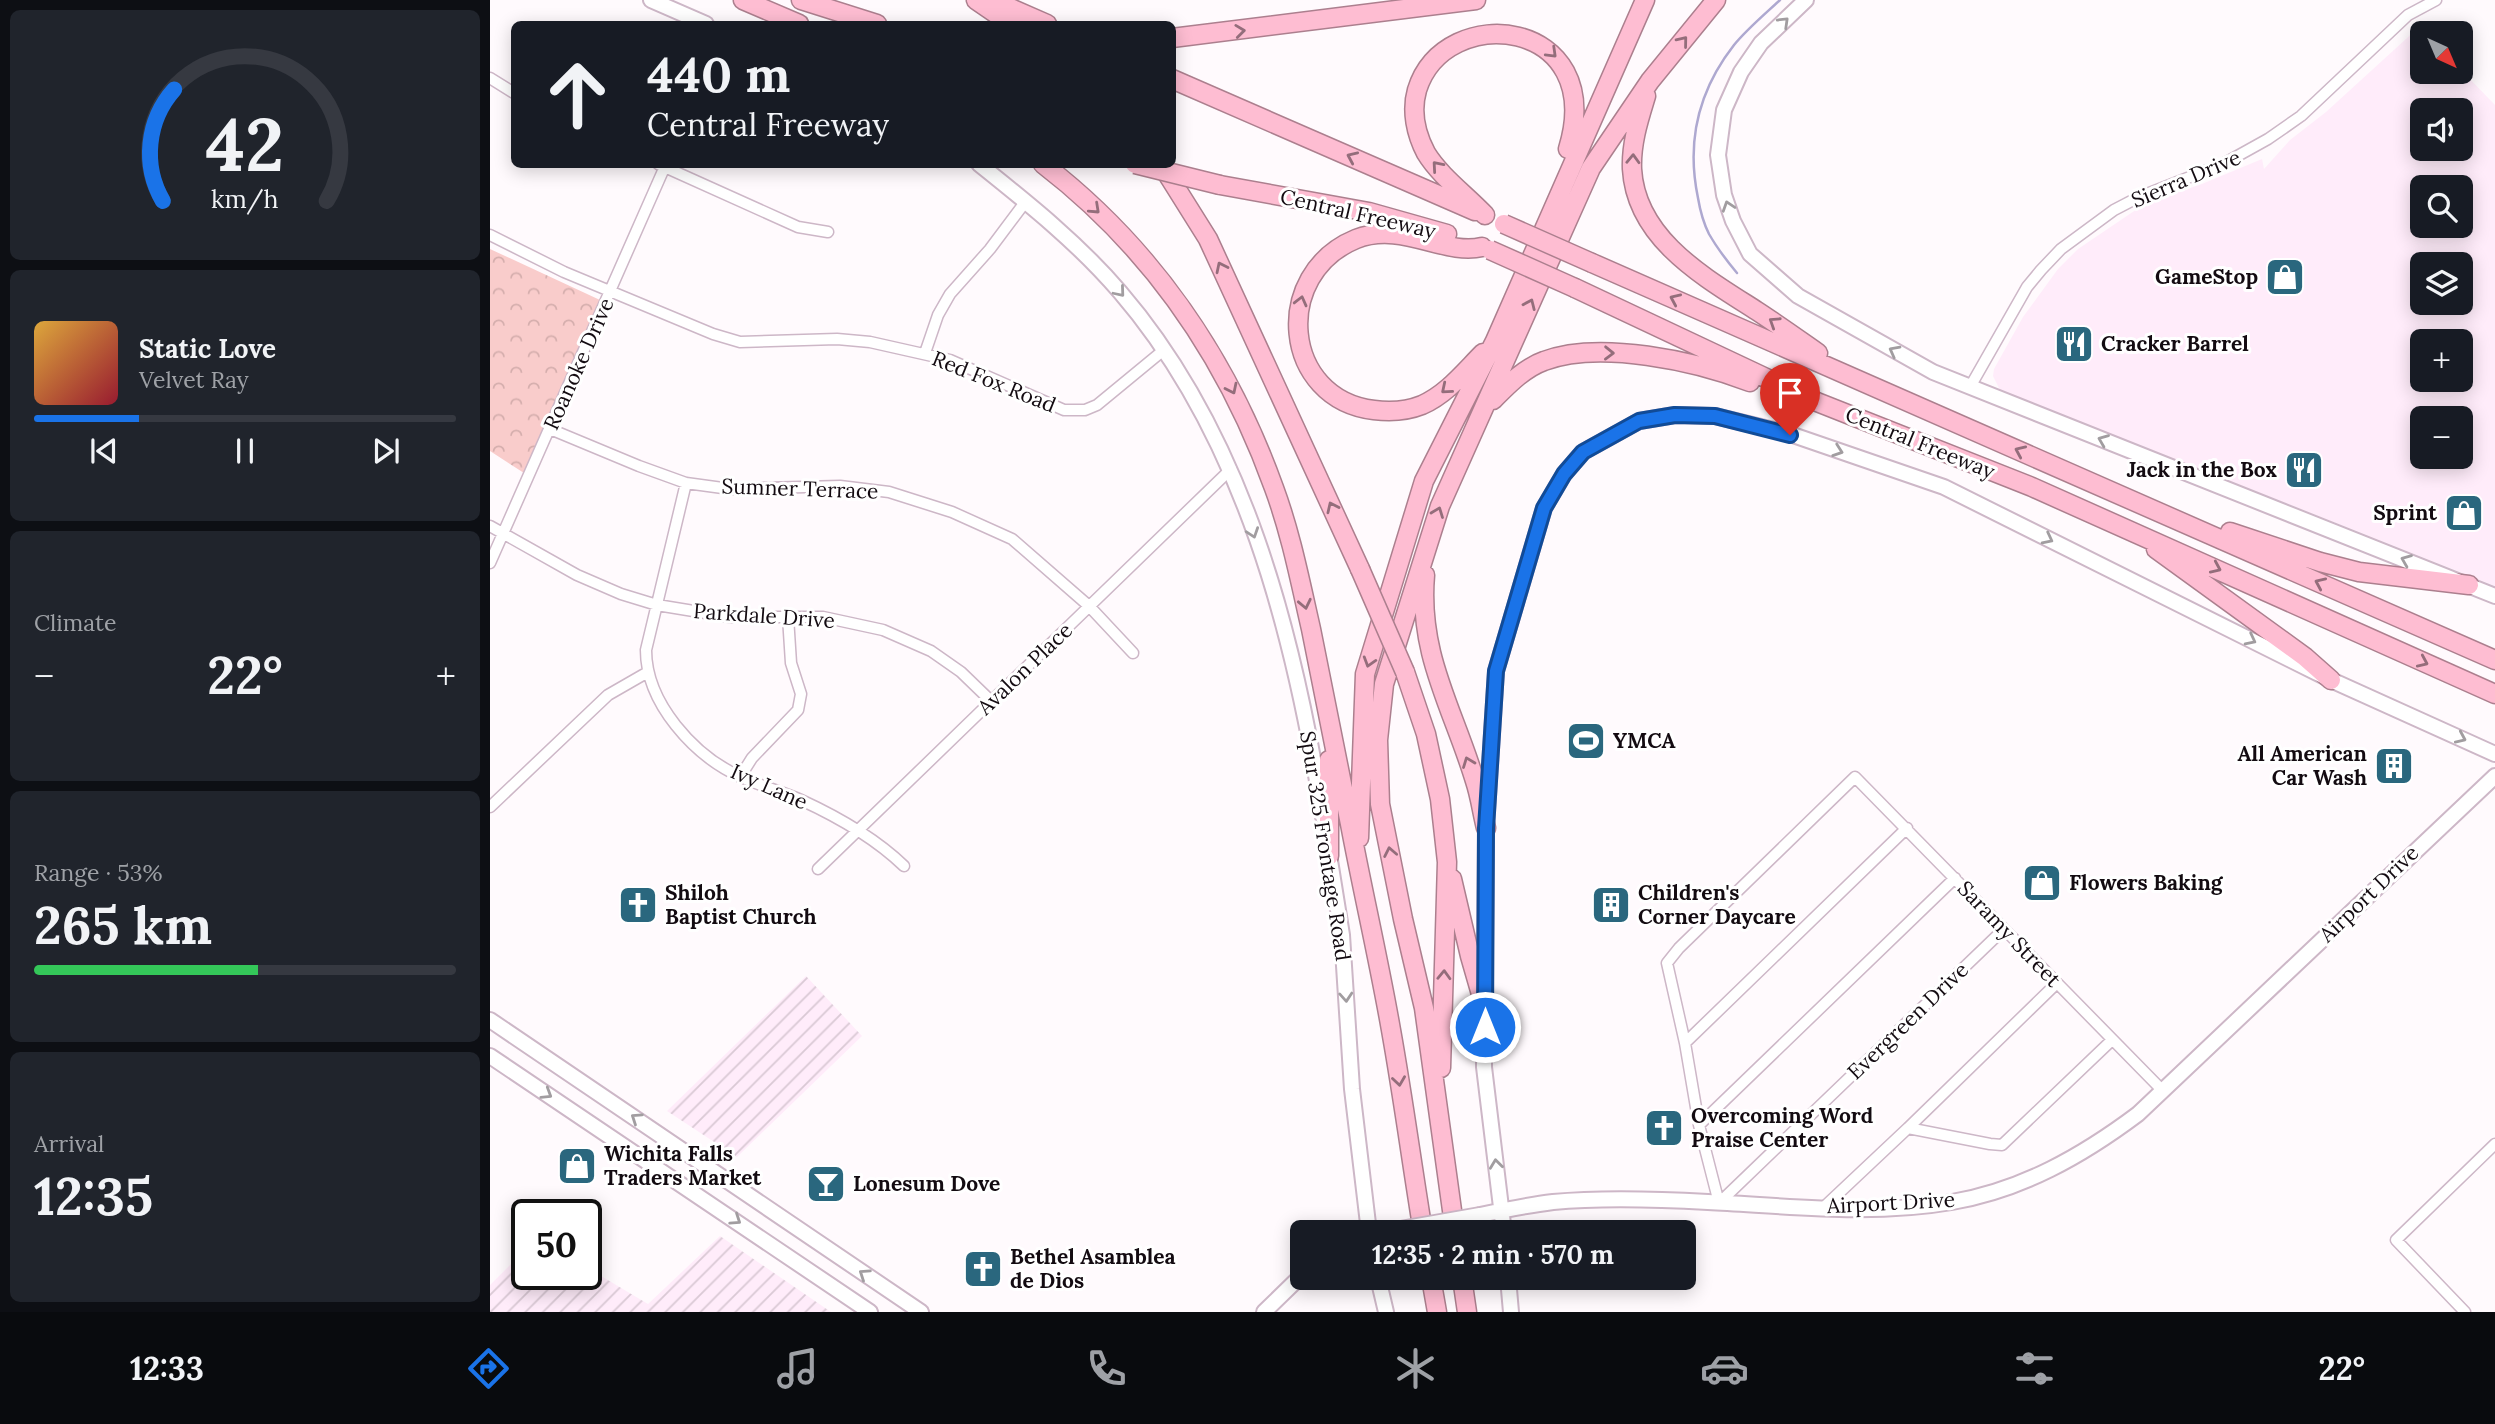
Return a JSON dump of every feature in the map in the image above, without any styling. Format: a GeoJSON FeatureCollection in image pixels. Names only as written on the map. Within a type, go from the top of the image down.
{"type":"FeatureCollection","features":[{"type":"Feature","properties":{"kind":"highway"},"geometry":{"type":"LineString","coordinates":[[744,0],[792,21]]}},
{"type":"Feature","properties":{"kind":"highway"},"geometry":{"type":"LineString","coordinates":[[801,0],[868,21]]}},
{"type":"Feature","properties":{"kind":"highway"},"geometry":{"type":"LineString","coordinates":[[976,0],[1007,21]]}},
{"type":"Feature","properties":{"kind":"highway"},"geometry":{"type":"LineString","coordinates":[[992,0],[1040,21]]}},
{"type":"Feature","properties":{"kind":"highway"},"geometry":{"type":"LineString","coordinates":[[1176,38],[1476,0]]}},
{"type":"Feature","properties":{"kind":"highway"},"geometry":{"type":"LineString","coordinates":[[1358,869],[1366,674],[1424,481],[1495,341],[1645,0]]}},
{"type":"Feature","properties":{"kind":"highway"},"geometry":{"type":"LineString","coordinates":[[1453,1220],[1424,1008],[1380,804],[1378,740],[1384,684],[1440,506],[1591,168],[1650,81],[1716,0]]}},
{"type":"Feature","properties":{"kind":"highway"},"geometry":{"type":"LineString","coordinates":[[1485,215],[1432,160],[1420,139],[1415,111],[1419,84],[1435,58],[1449,44],[1478,31],[1517,31],[1533,37],[1547,47],[1569,74],[1576,104],[1575,128],[1556,187],[1556,199]]}},
{"type":"Feature","properties":{"kind":"highway","name":"Central Freeway"},"geometry":{"type":"LineString","coordinates":[[1176,81],[2495,660]]}},
{"type":"Feature","properties":{"kind":"highway"},"geometry":{"type":"LineString","coordinates":[[1650,81],[1634,140],[1632,162],[1636,194],[1654,229],[1672,250],[1702,274],[1849,375]]}},
{"type":"Feature","properties":{"kind":"highway"},"geometry":{"type":"LineString","coordinates":[[1048,168],[1097,209],[1133,247],[1193,324],[1223,372],[1250,425],[1275,490],[1295,557],[1329,715],[1392,1032],[1421,1220]]}},
{"type":"Feature","properties":{"kind":"highway","name":"Central Freeway"},"geometry":{"type":"LineString","coordinates":[[1151,168],[1220,185],[1400,219],[1486,249],[1817,402],[2032,487],[2495,694]]}},
{"type":"Feature","properties":{"kind":"highway"},"geometry":{"type":"LineString","coordinates":[[1164,168],[1208,239],[1405,671],[1426,734],[1440,799],[1447,862],[1439,1117]]}},
{"type":"Feature","properties":{"kind":"highway"},"geometry":{"type":"LineString","coordinates":[[1486,249],[1469,250],[1402,234],[1357,239],[1331,254],[1318,265],[1310,277],[1299,306],[1298,335],[1310,368],[1329,391],[1345,402],[1363,409],[1382,411],[1401,411],[1420,406],[1438,396],[1495,341]]}},
{"type":"Feature","properties":{"kind":"highway"},"geometry":{"type":"LineString","coordinates":[[1485,408],[1515,379],[1542,361],[1571,353],[1595,352],[1654,357],[1718,369],[1790,398],[1817,402]]}},
{"type":"Feature","properties":{"kind":"highway"},"geometry":{"type":"LineString","coordinates":[[2150,508],[2359,572],[2469,585]]}},
{"type":"Feature","properties":{"kind":"highway"},"geometry":{"type":"LineString","coordinates":[[2131,530],[2305,657],[2332,680]]}},
{"type":"Feature","properties":{"kind":"highway"},"geometry":{"type":"LineString","coordinates":[[1429,538],[1423,605],[1429,650],[1475,781],[1486,828]]}},
{"type":"Feature","properties":{"kind":"highway"},"geometry":{"type":"LineString","coordinates":[[1329,715],[1329,856]]}},
{"type":"Feature","properties":{"kind":"highway"},"geometry":{"type":"LineString","coordinates":[[1447,862],[1485,1008]]}},
{"type":"Feature","properties":{"kind":"highway"},"geometry":{"type":"LineString","coordinates":[[1433,1290],[1437,1312]]}},
{"type":"Feature","properties":{"kind":"highway"},"geometry":{"type":"LineString","coordinates":[[1464,1290],[1467,1312]]}},
{"type":"Feature","properties":{"kind":"main road"},"geometry":{"type":"LineString","coordinates":[[651,0],[699,21]]}},
{"type":"Feature","properties":{"kind":"main road"},"geometry":{"type":"LineString","coordinates":[[1806,0],[1761,43],[1741,72],[1724,110],[1718,155],[1724,195],[1733,221],[1750,254],[1798,296],[1933,372],[2495,596]]}},
{"type":"Feature","properties":{"kind":"main road"},"geometry":{"type":"LineString","coordinates":[[984,168],[1074,243],[1120,292],[1165,349],[1209,423],[1231,469]]}},
{"type":"Feature","properties":{"kind":"main road","name":"Central Freeway"},"geometry":{"type":"LineString","coordinates":[[1486,828],[1496,671],[1544,508],[1564,474],[1583,452],[1639,421],[1675,415],[1715,416],[1790,435],[1944,487],[2332,680],[2495,754]]}},
{"type":"Feature","properties":{"kind":"main road","name":"Spur 325 Frontage Road"},"geometry":{"type":"LineString","coordinates":[[1231,469],[1277,603],[1314,756],[1342,935],[1352,1089],[1367,1220]]}},
{"type":"Feature","properties":{"kind":"main road","name":"Airport Drive"},"geometry":{"type":"LineString","coordinates":[[1453,1220],[1553,1202],[1602,1200],[1881,1208],[1952,1202],[2047,1172],[2107,1137],[2163,1091],[2495,776]]}},
{"type":"Feature","properties":{"kind":"main road"},"geometry":{"type":"LineString","coordinates":[[1486,828],[1485,1067],[1503,1220]]}},
{"type":"Feature","properties":{"kind":"main road"},"geometry":{"type":"LineString","coordinates":[[490,1020],[921,1312]]}},
{"type":"Feature","properties":{"kind":"main road"},"geometry":{"type":"LineString","coordinates":[[490,1056],[870,1312]]}},
{"type":"Feature","properties":{"kind":"main road"},"geometry":{"type":"LineString","coordinates":[[1264,1312],[1290,1287]]}},
{"type":"Feature","properties":{"kind":"main road"},"geometry":{"type":"LineString","coordinates":[[1380,1290],[1385,1312]]}},
{"type":"Feature","properties":{"kind":"main road"},"geometry":{"type":"LineString","coordinates":[[1509,1290],[1511,1312]]}},
{"type":"Feature","properties":{"kind":"street","name":"Sierra Drive"},"geometry":{"type":"LineString","coordinates":[[1970,387],[2027,288],[2040,270],[2071,241],[2114,210],[2139,197],[2223,164],[2268,139],[2301,116],[2408,15],[2436,0]]}},
{"type":"Feature","properties":{"kind":"street"},"geometry":{"type":"LineString","coordinates":[[490,78],[511,91]]}},
{"type":"Feature","properties":{"kind":"street","name":"Roanoke Drive"},"geometry":{"type":"LineString","coordinates":[[490,563],[611,291],[662,168]]}},
{"type":"Feature","properties":{"kind":"street"},"geometry":{"type":"LineString","coordinates":[[670,168],[798,227],[828,232]]}},
{"type":"Feature","properties":{"kind":"street"},"geometry":{"type":"LineString","coordinates":[[925,353],[938,315],[950,294],[990,249],[1026,201]]}},
{"type":"Feature","properties":{"kind":"street","name":"Red Fox Road"},"geometry":{"type":"LineString","coordinates":[[490,235],[535,259],[713,334],[740,342],[837,339],[870,342],[925,353],[1073,412],[1097,405],[1165,349]]}},
{"type":"Feature","properties":{"kind":"street","name":"Sumner Terrace"},"geometry":{"type":"LineString","coordinates":[[550,429],[686,483],[730,489],[840,486],[890,492],[952,512],[1012,539],[1089,606],[1133,653]]}},
{"type":"Feature","properties":{"kind":"street","name":"Avalon Place"},"geometry":{"type":"LineString","coordinates":[[818,869],[1231,469]]}},
{"type":"Feature","properties":{"kind":"street","name":"Ivy Lane"},"geometry":{"type":"LineString","coordinates":[[686,483],[646,650],[648,672],[660,701],[687,738],[707,757],[740,777],[799,799],[858,830],[887,850],[904,866]]}},
{"type":"Feature","properties":{"kind":"street","name":"Parkdale Drive"},"geometry":{"type":"LineString","coordinates":[[490,526],[577,575],[657,606],[730,617],[823,617],[883,630],[931,651],[961,672],[991,701]]}},
{"type":"Feature","properties":{"kind":"street"},"geometry":{"type":"LineString","coordinates":[[740,777],[752,758],[798,710],[801,694],[791,663],[788,617]]}},
{"type":"Feature","properties":{"kind":"street"},"geometry":{"type":"LineString","coordinates":[[490,807],[608,695],[648,672]]}},
{"type":"Feature","properties":{"kind":"street","name":"Saramy Street"},"geometry":{"type":"LineString","coordinates":[[1685,1044],[1667,964],[1679,948],[1855,777],[2163,1091]]}},
{"type":"Feature","properties":{"kind":"street"},"geometry":{"type":"LineString","coordinates":[[1719,1203],[1699,1125],[1685,1044],[1907,828]]}},
{"type":"Feature","properties":{"kind":"street"},"geometry":{"type":"LineString","coordinates":[[1699,1125],[1955,878]]}},
{"type":"Feature","properties":{"kind":"street","name":"Evergreen Drive"},"geometry":{"type":"LineString","coordinates":[[1719,1203],[2004,929]]}},
{"type":"Feature","properties":{"kind":"street"},"geometry":{"type":"LineString","coordinates":[[1823,1208],[2057,983]]}},
{"type":"Feature","properties":{"kind":"street"},"geometry":{"type":"LineString","coordinates":[[1908,1129],[2002,1144],[2112,1040]]}},
{"type":"Feature","properties":{"kind":"street"},"geometry":{"type":"LineString","coordinates":[[2465,1312],[2396,1240],[2495,1144]]}},
{"type":"Feature","properties":{"kind":"shaded area"},"geometry":{"type":"Polygon","coordinates":[[[2410,35],[2410,84],[2473,82],[2495,105],[2495,586],[2000,390],[1993,376],[1994,369],[2023,317],[2058,269],[2078,249],[2146,203],[2262,159],[2264,169],[2290,140],[2326,112],[2410,35]]]}},
{"type":"Feature","properties":{"kind":"shaded area"},"geometry":{"type":"Polygon","coordinates":[[[806,976],[862,1036],[737,1157],[667,1111],[806,976]]]}},
{"type":"Feature","properties":{"kind":"shaded area"},"geometry":{"type":"Polygon","coordinates":[[[720,1236],[831,1312],[490,1312],[490,1285],[511,1264],[511,1290],[602,1290],[602,1277],[648,1304],[720,1236]]]}},
{"type":"Feature","properties":{"kind":"green space"},"geometry":{"type":"Polygon","coordinates":[[[490,249],[600,300],[524,473],[490,451],[490,249]]]}},
{"type":"Feature","properties":{"kind":"waterway"},"geometry":{"type":"LineString","coordinates":[[1737,273],[1712,239],[1702,216],[1694,157],[1698,117],[1722,62],[1745,33],[1780,0]]}},
{"type":"Feature","properties":{"kind":"place","name":"GameStop"},"geometry":{"type":"Point","coordinates":[2285,277]}},
{"type":"Feature","properties":{"kind":"place","name":"Cracker Barrel"},"geometry":{"type":"Point","coordinates":[2074,344]}},
{"type":"Feature","properties":{"kind":"place","name":"Jack in the Box"},"geometry":{"type":"Point","coordinates":[2304,470]}},
{"type":"Feature","properties":{"kind":"place","name":"Sprint"},"geometry":{"type":"Point","coordinates":[2464,513]}},
{"type":"Feature","properties":{"kind":"place","name":"YMCA"},"geometry":{"type":"Point","coordinates":[1586,741]}},
{"type":"Feature","properties":{"kind":"place","name":"All American Car Wash"},"geometry":{"type":"Point","coordinates":[2394,766]}},
{"type":"Feature","properties":{"kind":"place","name":"Flowers Baking"},"geometry":{"type":"Point","coordinates":[2042,883]}},
{"type":"Feature","properties":{"kind":"place","name":"Shiloh Baptist Church"},"geometry":{"type":"Point","coordinates":[638,905]}},
{"type":"Feature","properties":{"kind":"place","name":"Children's Corner Daycare"},"geometry":{"type":"Point","coordinates":[1611,905]}},
{"type":"Feature","properties":{"kind":"place","name":"Overcoming Word Praise Center"},"geometry":{"type":"Point","coordinates":[1664,1128]}},
{"type":"Feature","properties":{"kind":"place","name":"Wichita Falls Traders Market"},"geometry":{"type":"Point","coordinates":[577,1166]}},
{"type":"Feature","properties":{"kind":"place","name":"Lonesum Dove"},"geometry":{"type":"Point","coordinates":[826,1184]}},
{"type":"Feature","properties":{"kind":"place","name":"Bethel Asamblea de Dios"},"geometry":{"type":"Point","coordinates":[983,1269]}},
{"type":"Feature","properties":{"kind":"route"},"geometry":{"type":"LineString","coordinates":[[1485,1027],[1486,828],[1496,671],[1544,508],[1564,474],[1583,452],[1639,421],[1675,415],[1715,416],[1790,435]]}}]}
